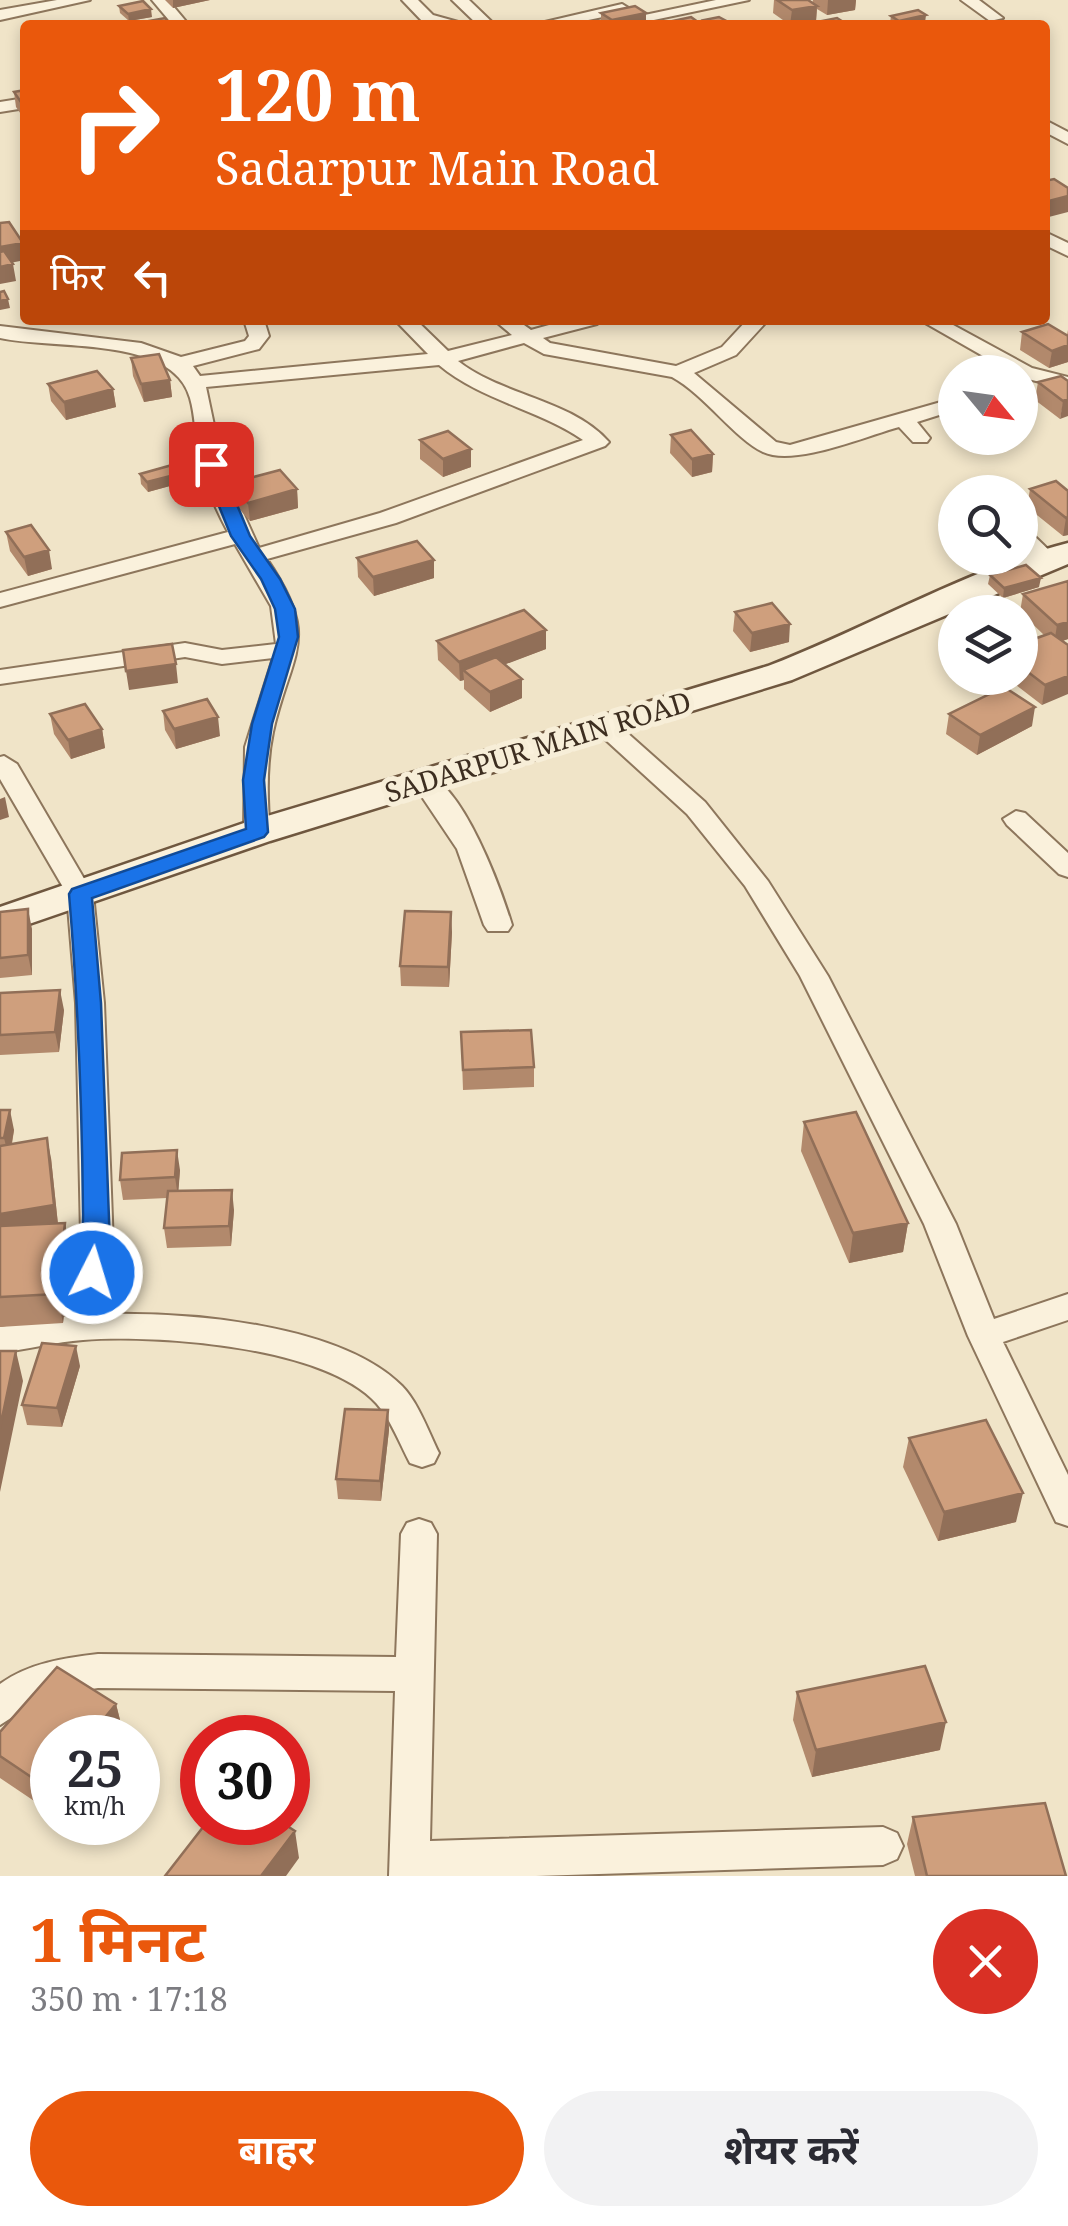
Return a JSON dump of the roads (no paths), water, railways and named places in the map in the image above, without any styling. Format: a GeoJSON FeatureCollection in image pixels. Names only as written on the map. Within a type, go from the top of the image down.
{"type":"FeatureCollection","features":[{"type":"Feature","properties":{"kind":"street"},"geometry":{"type":"LineString","coordinates":[[0,14],[82,0]]}},
{"type":"Feature","properties":{"kind":"street"},"geometry":{"type":"LineString","coordinates":[[160,0],[178,20]]}},
{"type":"Feature","properties":{"kind":"street"},"geometry":{"type":"LineString","coordinates":[[410,0],[428,19]]}},
{"type":"Feature","properties":{"kind":"street"},"geometry":{"type":"LineString","coordinates":[[460,0],[482,20]]}},
{"type":"Feature","properties":{"kind":"street"},"geometry":{"type":"LineString","coordinates":[[561,20],[634,3],[666,0]]}},
{"type":"Feature","properties":{"kind":"street"},"geometry":{"type":"LineString","coordinates":[[633,20],[741,0]]}},
{"type":"Feature","properties":{"kind":"street"},"geometry":{"type":"LineString","coordinates":[[969,0],[995,18]]}},
{"type":"Feature","properties":{"kind":"street"},"geometry":{"type":"LineString","coordinates":[[701,8],[719,20]]}},
{"type":"Feature","properties":{"kind":"street"},"geometry":{"type":"LineString","coordinates":[[424,20],[433,20]]}},
{"type":"Feature","properties":{"kind":"street"},"geometry":{"type":"LineString","coordinates":[[179,363],[252,345],[258,336],[255,325]]}},
{"type":"Feature","properties":{"kind":"street"},"geometry":{"type":"LineString","coordinates":[[0,600],[388,518],[598,442],[563,416],[490,390],[442,359],[410,325]]}},
{"type":"Feature","properties":{"kind":"street"},"geometry":{"type":"LineString","coordinates":[[510,325],[544,348],[678,372],[698,383],[769,447],[778,450],[805,447],[938,409]]}},
{"type":"Feature","properties":{"kind":"street"},"geometry":{"type":"LineString","coordinates":[[196,382],[442,359],[572,325]]}},
{"type":"Feature","properties":{"kind":"street"},"geometry":{"type":"LineString","coordinates":[[678,372],[729,351],[753,325]]}},
{"type":"Feature","properties":{"kind":"street"},"geometry":{"type":"LineString","coordinates":[[940,325],[1044,379],[1068,383]]}},
{"type":"Feature","properties":{"kind":"street"},"geometry":{"type":"LineString","coordinates":[[0,332],[44,342],[134,348],[179,363],[196,382],[211,464],[247,546],[285,609],[289,637],[262,724],[254,780],[257,832]]}},
{"type":"Feature","properties":{"kind":"street"},"geometry":{"type":"LineString","coordinates":[[1038,381],[1044,379]]}},
{"type":"Feature","properties":{"kind":"street"},"geometry":{"type":"LineString","coordinates":[[904,419],[920,438]]}},
{"type":"Feature","properties":{"kind":"street","name":"SADARPUR MAIN ROAD"},"geometry":{"type":"LineString","coordinates":[[0,921],[257,832],[780,673],[853,645],[993,580],[1058,557]]}},
{"type":"Feature","properties":{"kind":"street"},"geometry":{"type":"LineString","coordinates":[[0,676],[184,650],[222,657],[285,650]]}},
{"type":"Feature","properties":{"kind":"street"},"geometry":{"type":"LineString","coordinates":[[606,726],[696,808],[755,881],[814,976],[940,1224],[984,1336],[1068,1511]]}},
{"type":"Feature","properties":{"kind":"street"},"geometry":{"type":"LineString","coordinates":[[4,764],[80,894],[90,1003],[97,1246],[83,1327]]}},
{"type":"Feature","properties":{"kind":"street"},"geometry":{"type":"LineString","coordinates":[[425,782],[450,808],[468,838],[498,924]]}},
{"type":"Feature","properties":{"kind":"street"},"geometry":{"type":"LineString","coordinates":[[1016,820],[1068,868]]}},
{"type":"Feature","properties":{"kind":"street"},"geometry":{"type":"LineString","coordinates":[[0,1250],[97,1246]]}},
{"type":"Feature","properties":{"kind":"street"},"geometry":{"type":"LineString","coordinates":[[984,1336],[1068,1306]]}},
{"type":"Feature","properties":{"kind":"street"},"geometry":{"type":"LineString","coordinates":[[0,1340],[83,1327],[187,1328],[272,1341],[352,1367],[392,1397],[422,1454]]}},
{"type":"Feature","properties":{"kind":"street"},"geometry":{"type":"LineString","coordinates":[[419,1534],[409,1868],[882,1846]]}},
{"type":"Feature","properties":{"kind":"street"},"geometry":{"type":"LineString","coordinates":[[5,1696],[53,1676],[98,1671],[414,1674]]}}]}
